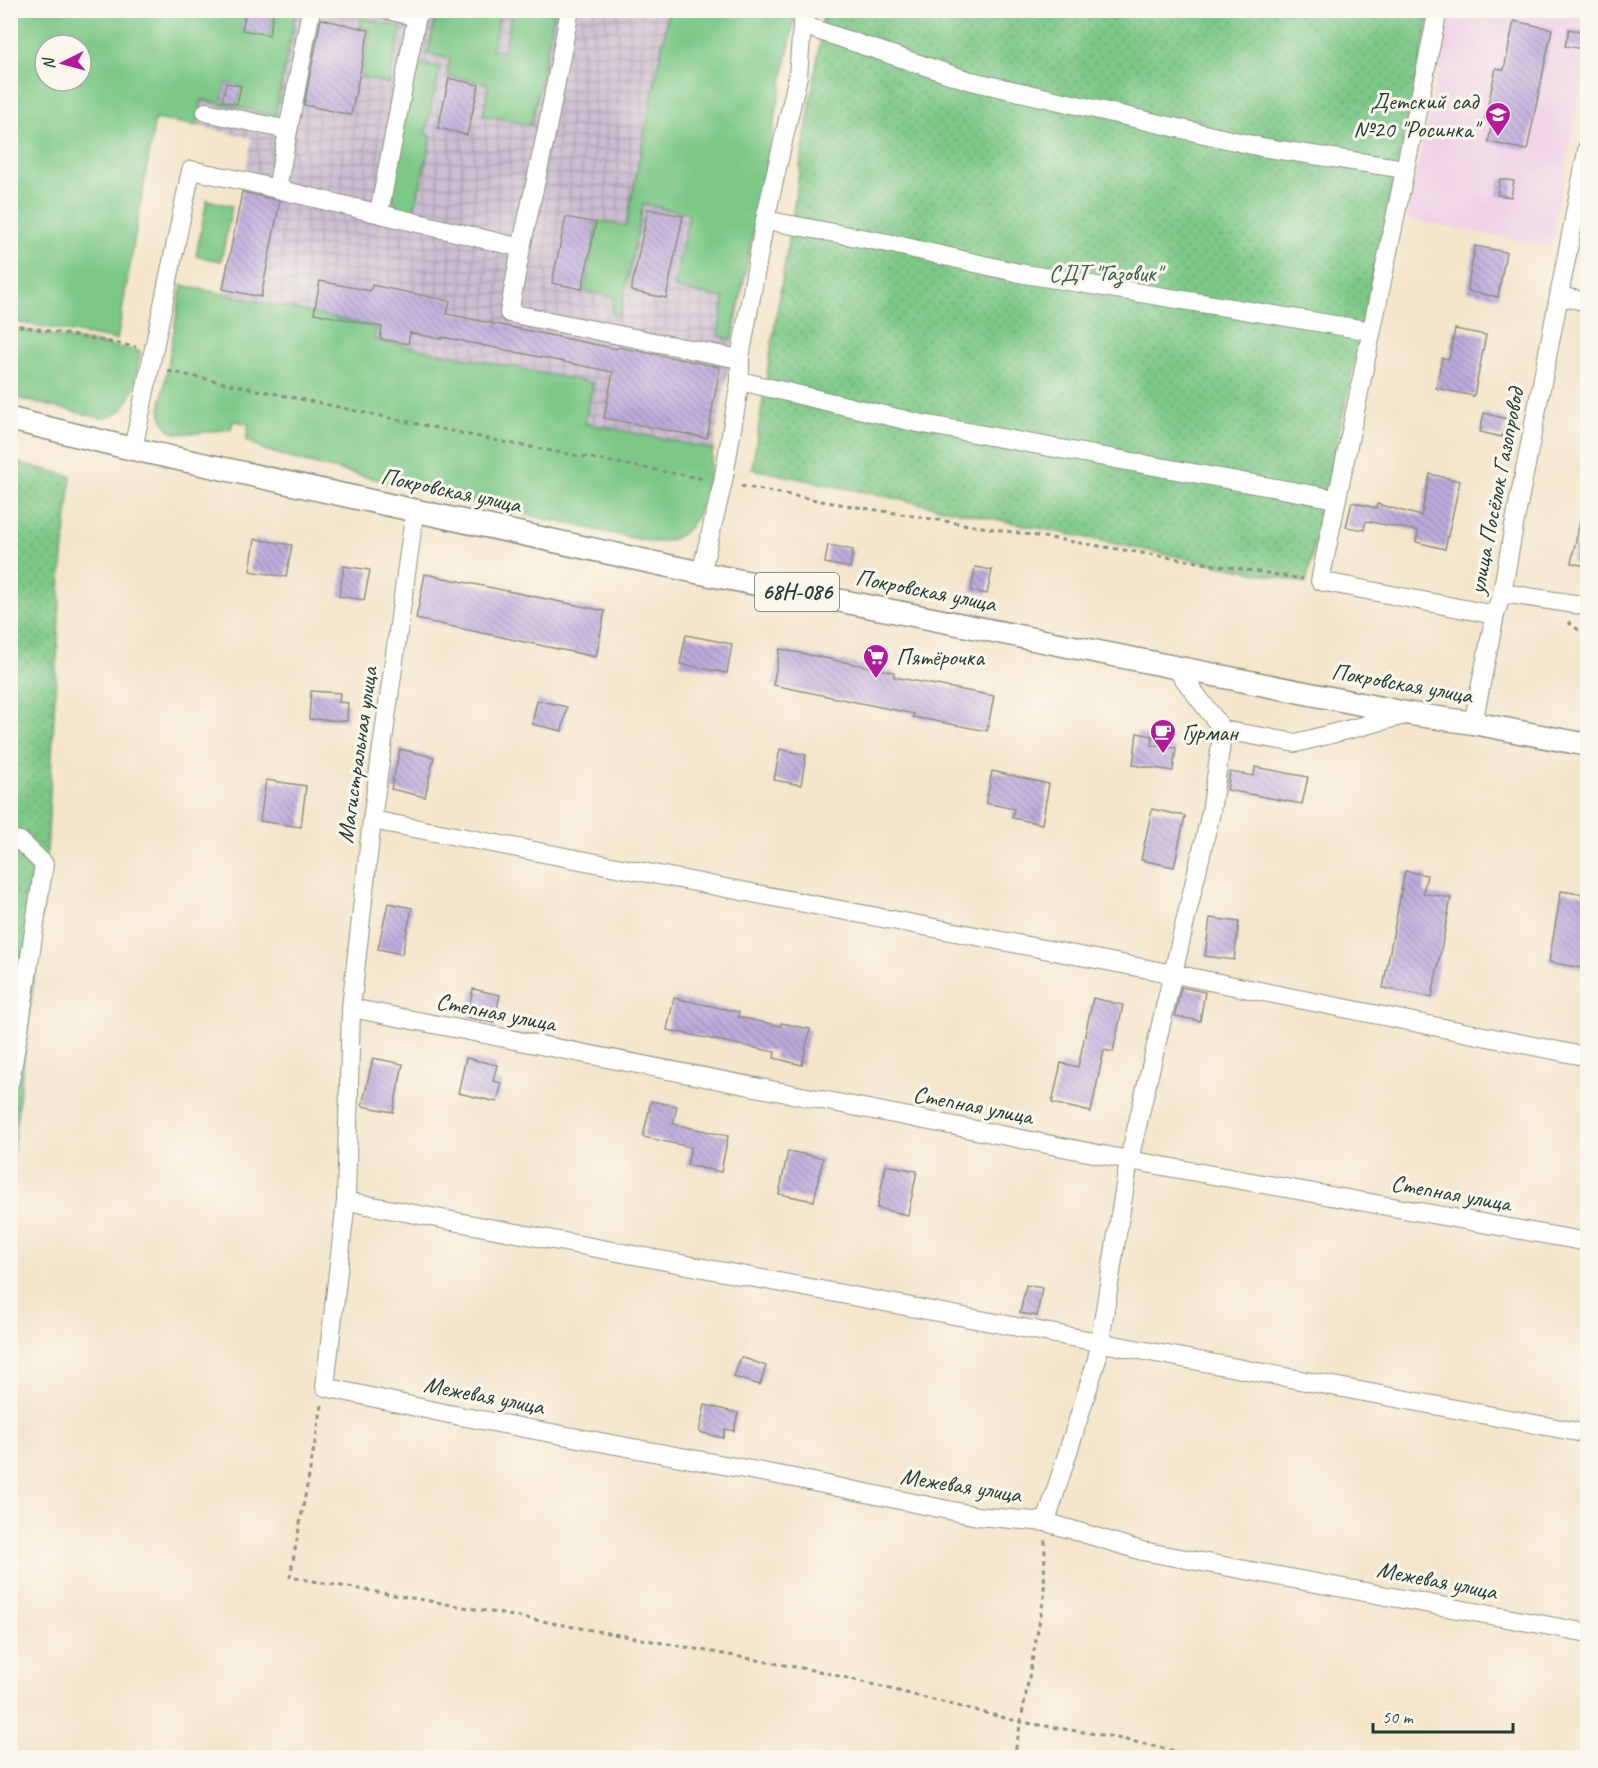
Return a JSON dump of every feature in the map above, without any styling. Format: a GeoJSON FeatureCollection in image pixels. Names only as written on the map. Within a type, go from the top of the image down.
{"type":"FeatureCollection","features":[{"type":"Feature","properties":{"kind":"main road","name":"Покровская улица"},"geometry":{"type":"LineString","coordinates":[[10,419],[133,449],[701,573],[1411,714],[1473,723],[1587,745]]}},
{"type":"Feature","properties":{"kind":"street"},"geometry":{"type":"LineString","coordinates":[[277,189],[311,10]]}},
{"type":"Feature","properties":{"kind":"street"},"geometry":{"type":"LineString","coordinates":[[379,213],[418,14],[388,10]]}},
{"type":"Feature","properties":{"kind":"street"},"geometry":{"type":"LineString","coordinates":[[570,10],[509,313],[729,357],[740,357]]}},
{"type":"Feature","properties":{"kind":"street"},"geometry":{"type":"LineString","coordinates":[[1438,10],[1320,581],[1495,615]]}},
{"type":"Feature","properties":{"kind":"street"},"geometry":{"type":"LineString","coordinates":[[701,573],[723,482],[740,381],[740,357],[765,220],[798,76],[804,18],[968,80],[1261,147],[1406,169]]}},
{"type":"Feature","properties":{"kind":"street"},"geometry":{"type":"LineString","coordinates":[[206,112],[288,130]]}},
{"type":"Feature","properties":{"kind":"street","name":"улица Посёлок Газопровод"},"geometry":{"type":"LineString","coordinates":[[1473,723],[1495,615],[1502,593],[1587,146]]}},
{"type":"Feature","properties":{"kind":"street"},"geometry":{"type":"LineString","coordinates":[[133,449],[191,170],[521,248]]}},
{"type":"Feature","properties":{"kind":"street"},"geometry":{"type":"LineString","coordinates":[[765,220],[888,243],[1019,273],[1371,331]]}},
{"type":"Feature","properties":{"kind":"street"},"geometry":{"type":"LineString","coordinates":[[1559,296],[1587,302]]}},
{"type":"Feature","properties":{"kind":"street"},"geometry":{"type":"LineString","coordinates":[[740,381],[918,423],[1336,499]]}},
{"type":"Feature","properties":{"kind":"street","name":"Магистральная улица"},"geometry":{"type":"LineString","coordinates":[[325,1387],[346,1201],[351,1008],[372,820],[415,509]]}},
{"type":"Feature","properties":{"kind":"street"},"geometry":{"type":"LineString","coordinates":[[1502,593],[1587,606]]}},
{"type":"Feature","properties":{"kind":"street"},"geometry":{"type":"LineString","coordinates":[[1175,667],[1223,730],[1296,743],[1411,714]]}},
{"type":"Feature","properties":{"kind":"street"},"geometry":{"type":"LineString","coordinates":[[1046,1522],[1097,1359],[1129,1160],[1211,812],[1223,730]]}},
{"type":"Feature","properties":{"kind":"street"},"geometry":{"type":"LineString","coordinates":[[372,820],[1174,974],[1587,1057]]}},
{"type":"Feature","properties":{"kind":"street"},"geometry":{"type":"LineString","coordinates":[[10,839],[20,841],[44,864],[15,1027],[10,1082]]}},
{"type":"Feature","properties":{"kind":"street","name":"Степная улица"},"geometry":{"type":"LineString","coordinates":[[351,1008],[1129,1160],[1587,1242]]}},
{"type":"Feature","properties":{"kind":"street"},"geometry":{"type":"LineString","coordinates":[[346,1201],[1587,1434]]}},
{"type":"Feature","properties":{"kind":"street","name":"Межевая улица"},"geometry":{"type":"LineString","coordinates":[[325,1387],[444,1413],[794,1478],[977,1515],[1046,1522],[1142,1551],[1587,1633]]}},
{"type":"Feature","properties":{"kind":"path"},"geometry":{"type":"LineString","coordinates":[[10,324],[154,351]]}},
{"type":"Feature","properties":{"kind":"path"},"geometry":{"type":"LineString","coordinates":[[325,1387],[290,1577],[823,1672],[1021,1722],[1108,1736],[1208,1758]]}},
{"type":"Feature","properties":{"kind":"path"},"geometry":{"type":"LineString","coordinates":[[1014,1758],[1044,1597],[1046,1522]]}},
{"type":"Feature","properties":{"kind":"shaded area"},"geometry":{"type":"Polygon","coordinates":[[[218,11],[796,11],[713,449],[585,423],[223,293],[252,138],[197,126],[218,11]]]}},
{"type":"Feature","properties":{"kind":"shaded area","name":"Детский сад №20 \"Росинка\""},"geometry":{"type":"Polygon","coordinates":[[[1451,11],[1587,11],[1587,58],[1550,246],[1406,219],[1451,11]]]}},
{"type":"Feature","properties":{"kind":"green space"},"geometry":{"type":"Polygon","coordinates":[[[10,11],[246,11],[243,30],[269,35],[274,11],[296,11],[275,115],[202,100],[197,126],[155,119],[117,340],[11,321],[10,11]],[[226,83],[222,100],[237,104],[241,86],[226,83]]]}},
{"type":"Feature","properties":{"kind":"green space"},"geometry":{"type":"Polygon","coordinates":[[[437,11],[501,11],[492,49],[503,52],[513,11],[555,11],[531,125],[483,115],[489,84],[447,75],[450,59],[428,54],[437,11]]]}},
{"type":"Feature","properties":{"kind":"green space"},"geometry":{"type":"Polygon","coordinates":[[[669,11],[796,11],[732,339],[718,336],[724,298],[674,288],[689,214],[643,204],[620,316],[611,314],[614,297],[584,291],[598,221],[626,226],[669,11]]]}},
{"type":"Feature","properties":{"kind":"green space","name":"СДТ \"Газовик\""},"geometry":{"type":"Polygon","coordinates":[[[823,11],[1431,11],[1306,583],[752,469],[823,11]]]}},
{"type":"Feature","properties":{"kind":"green space"},"geometry":{"type":"Polygon","coordinates":[[[361,18],[401,27],[389,84],[361,77],[371,29],[360,27],[361,18]]]}},
{"type":"Feature","properties":{"kind":"green space"},"geometry":{"type":"Polygon","coordinates":[[[415,62],[440,68],[425,134],[432,136],[413,215],[398,211],[391,189],[415,62]]]}},
{"type":"Feature","properties":{"kind":"green space"},"geometry":{"type":"Polygon","coordinates":[[[207,200],[232,206],[221,261],[196,256],[207,200]]]}},
{"type":"Feature","properties":{"kind":"green space"},"geometry":{"type":"Polygon","coordinates":[[[182,285],[376,327],[374,340],[593,383],[585,423],[713,449],[708,480],[699,511],[692,524],[682,534],[668,540],[651,542],[297,460],[265,450],[246,440],[249,424],[233,421],[231,429],[173,432],[165,424],[160,410],[182,285]]]}},
{"type":"Feature","properties":{"kind":"green space"},"geometry":{"type":"Polygon","coordinates":[[[11,328],[140,351],[135,383],[127,403],[113,416],[102,418],[11,397],[11,328]]]}},
{"type":"Feature","properties":{"kind":"green space"},"geometry":{"type":"Polygon","coordinates":[[[11,461],[71,476],[61,575],[46,873],[11,1165],[11,461]]]}},
{"type":"Feature","properties":{"kind":"building"},"geometry":{"type":"Polygon","coordinates":[[[246,10],[274,10],[269,35],[242,30],[246,10]]]}},
{"type":"Feature","properties":{"kind":"building"},"geometry":{"type":"Polygon","coordinates":[[[321,19],[369,30],[351,115],[304,105],[321,19]]]}},
{"type":"Feature","properties":{"kind":"building"},"geometry":{"type":"Polygon","coordinates":[[[1514,21],[1552,29],[1527,150],[1488,142],[1493,121],[1485,119],[1496,68],[1504,70],[1514,21]]]}},
{"type":"Feature","properties":{"kind":"building"},"geometry":{"type":"Polygon","coordinates":[[[1569,29],[1586,32],[1583,49],[1565,46],[1569,29]]]}},
{"type":"Feature","properties":{"kind":"building"},"geometry":{"type":"Polygon","coordinates":[[[449,78],[479,85],[467,135],[438,128],[449,78]]]}},
{"type":"Feature","properties":{"kind":"building"},"geometry":{"type":"Polygon","coordinates":[[[226,83],[241,86],[237,104],[222,101],[226,83]]]}},
{"type":"Feature","properties":{"kind":"building"},"geometry":{"type":"Polygon","coordinates":[[[1500,179],[1514,181],[1511,197],[1497,195],[1500,179]]]}},
{"type":"Feature","properties":{"kind":"building"},"geometry":{"type":"Polygon","coordinates":[[[242,192],[280,201],[261,297],[223,289],[242,192]]]}},
{"type":"Feature","properties":{"kind":"building"},"geometry":{"type":"Polygon","coordinates":[[[648,209],[683,216],[666,298],[631,291],[648,209]]]}},
{"type":"Feature","properties":{"kind":"building"},"geometry":{"type":"Polygon","coordinates":[[[566,217],[596,223],[582,289],[552,283],[566,217]]]}},
{"type":"Feature","properties":{"kind":"building"},"geometry":{"type":"Polygon","coordinates":[[[1475,246],[1506,252],[1498,297],[1467,291],[1475,246]]]}},
{"type":"Feature","properties":{"kind":"building"},"geometry":{"type":"Polygon","coordinates":[[[320,281],[370,291],[372,285],[450,301],[447,314],[617,349],[618,347],[720,367],[707,438],[604,418],[613,372],[442,337],[442,339],[410,333],[408,344],[380,339],[382,327],[314,313],[320,281]]]}},
{"type":"Feature","properties":{"kind":"building"},"geometry":{"type":"Polygon","coordinates":[[[1455,329],[1486,335],[1474,396],[1436,388],[1442,358],[1449,359],[1455,329]]]}},
{"type":"Feature","properties":{"kind":"building"},"geometry":{"type":"Polygon","coordinates":[[[1484,413],[1507,419],[1502,437],[1480,432],[1484,413]]]}},
{"type":"Feature","properties":{"kind":"building"},"geometry":{"type":"Polygon","coordinates":[[[1430,474],[1460,481],[1445,549],[1416,542],[1418,531],[1366,521],[1364,530],[1346,527],[1352,502],[1376,508],[1377,504],[1421,516],[1430,474]]]}},
{"type":"Feature","properties":{"kind":"building"},"geometry":{"type":"Polygon","coordinates":[[[1581,517],[1587,517],[1587,566],[1571,563],[1581,517]]]}},
{"type":"Feature","properties":{"kind":"building"},"geometry":{"type":"Polygon","coordinates":[[[255,539],[292,545],[286,577],[250,571],[255,539]]]}},
{"type":"Feature","properties":{"kind":"building"},"geometry":{"type":"Polygon","coordinates":[[[828,545],[853,550],[850,568],[825,563],[828,545]]]}},
{"type":"Feature","properties":{"kind":"building"},"geometry":{"type":"Polygon","coordinates":[[[344,566],[370,570],[364,600],[339,596],[344,566]]]}},
{"type":"Feature","properties":{"kind":"building"},"geometry":{"type":"Polygon","coordinates":[[[975,567],[992,570],[987,594],[971,591],[975,567]]]}},
{"type":"Feature","properties":{"kind":"building"},"geometry":{"type":"Polygon","coordinates":[[[425,574],[605,611],[596,657],[416,619],[425,574]]]}},
{"type":"Feature","properties":{"kind":"building"},"geometry":{"type":"Polygon","coordinates":[[[686,635],[732,644],[727,673],[680,664],[686,635]]]}},
{"type":"Feature","properties":{"kind":"building"},"geometry":{"type":"Polygon","coordinates":[[[780,649],[894,672],[894,677],[994,696],[987,731],[913,717],[914,714],[773,685],[780,649]]]}},
{"type":"Feature","properties":{"kind":"building"},"geometry":{"type":"Polygon","coordinates":[[[311,691],[340,693],[339,702],[348,703],[347,721],[309,719],[311,691]]]}},
{"type":"Feature","properties":{"kind":"building"},"geometry":{"type":"Polygon","coordinates":[[[537,700],[567,707],[562,731],[532,724],[537,700]]]}},
{"type":"Feature","properties":{"kind":"building"},"geometry":{"type":"Polygon","coordinates":[[[1137,733],[1153,736],[1152,745],[1176,748],[1173,771],[1133,765],[1137,733]]]}},
{"type":"Feature","properties":{"kind":"building"},"geometry":{"type":"Polygon","coordinates":[[[400,749],[434,757],[425,797],[391,789],[400,749]]]}},
{"type":"Feature","properties":{"kind":"building"},"geometry":{"type":"Polygon","coordinates":[[[780,749],[806,755],[801,785],[774,780],[780,749]]]}},
{"type":"Feature","properties":{"kind":"building"},"geometry":{"type":"Polygon","coordinates":[[[1255,767],[1308,777],[1302,804],[1227,790],[1230,772],[1254,776],[1255,767]]]}},
{"type":"Feature","properties":{"kind":"building"},"geometry":{"type":"Polygon","coordinates":[[[992,771],[1049,784],[1042,824],[1012,818],[1014,809],[986,803],[992,771]]]}},
{"type":"Feature","properties":{"kind":"building"},"geometry":{"type":"Polygon","coordinates":[[[266,780],[306,786],[301,827],[260,821],[266,780]]]}},
{"type":"Feature","properties":{"kind":"building"},"geometry":{"type":"Polygon","coordinates":[[[1152,809],[1185,816],[1174,867],[1141,860],[1152,809]]]}},
{"type":"Feature","properties":{"kind":"building"},"geometry":{"type":"Polygon","coordinates":[[[1405,871],[1427,875],[1423,893],[1451,898],[1432,997],[1383,988],[1405,871]]]}},
{"type":"Feature","properties":{"kind":"building"},"geometry":{"type":"Polygon","coordinates":[[[1561,891],[1587,895],[1587,969],[1549,962],[1561,891]]]}},
{"type":"Feature","properties":{"kind":"building"},"geometry":{"type":"Polygon","coordinates":[[[388,903],[412,908],[402,954],[378,949],[388,903]]]}},
{"type":"Feature","properties":{"kind":"building"},"geometry":{"type":"Polygon","coordinates":[[[1210,918],[1239,922],[1234,960],[1205,956],[1210,918]]]}},
{"type":"Feature","properties":{"kind":"building"},"geometry":{"type":"Polygon","coordinates":[[[1181,987],[1205,992],[1200,1021],[1175,1016],[1181,987]]]}},
{"type":"Feature","properties":{"kind":"building"},"geometry":{"type":"Polygon","coordinates":[[[473,989],[500,995],[494,1023],[467,1017],[473,989]]]}},
{"type":"Feature","properties":{"kind":"building"},"geometry":{"type":"Polygon","coordinates":[[[674,998],[739,1012],[738,1017],[781,1026],[781,1023],[810,1029],[802,1065],[774,1058],[775,1052],[667,1030],[674,998]]]}},
{"type":"Feature","properties":{"kind":"building"},"geometry":{"type":"Polygon","coordinates":[[[1093,998],[1123,1005],[1113,1052],[1104,1050],[1091,1112],[1052,1103],[1061,1063],[1078,1067],[1093,998]]]}},
{"type":"Feature","properties":{"kind":"building"},"geometry":{"type":"Polygon","coordinates":[[[373,1058],[403,1064],[393,1112],[362,1106],[373,1058]]]}},
{"type":"Feature","properties":{"kind":"building"},"geometry":{"type":"Polygon","coordinates":[[[466,1058],[497,1065],[493,1081],[502,1083],[497,1102],[458,1093],[466,1058]]]}},
{"type":"Feature","properties":{"kind":"building"},"geometry":{"type":"Polygon","coordinates":[[[651,1101],[677,1106],[673,1124],[728,1136],[721,1172],[687,1165],[691,1147],[643,1137],[651,1101]]]}},
{"type":"Feature","properties":{"kind":"building"},"geometry":{"type":"Polygon","coordinates":[[[788,1151],[823,1158],[814,1201],[779,1194],[788,1151]]]}},
{"type":"Feature","properties":{"kind":"building"},"geometry":{"type":"Polygon","coordinates":[[[886,1165],[917,1171],[908,1215],[877,1208],[886,1165]]]}},
{"type":"Feature","properties":{"kind":"building"},"geometry":{"type":"Polygon","coordinates":[[[1026,1285],[1042,1288],[1037,1316],[1020,1313],[1026,1285]]]}},
{"type":"Feature","properties":{"kind":"building"},"geometry":{"type":"Polygon","coordinates":[[[741,1357],[766,1366],[760,1385],[734,1377],[741,1357]]]}},
{"type":"Feature","properties":{"kind":"building"},"geometry":{"type":"Polygon","coordinates":[[[705,1405],[738,1413],[734,1431],[725,1429],[723,1438],[699,1432],[705,1405]]]}},
{"type":"Feature","properties":{"kind":"place","name":"Детский сад №20 \"Росинка\""},"geometry":{"type":"Point","coordinates":[1498,138]}},
{"type":"Feature","properties":{"kind":"place","name":"Пятёрочка"},"geometry":{"type":"Point","coordinates":[876,680]}},
{"type":"Feature","properties":{"kind":"place","name":"Гурман"},"geometry":{"type":"Point","coordinates":[1163,755]}}]}
